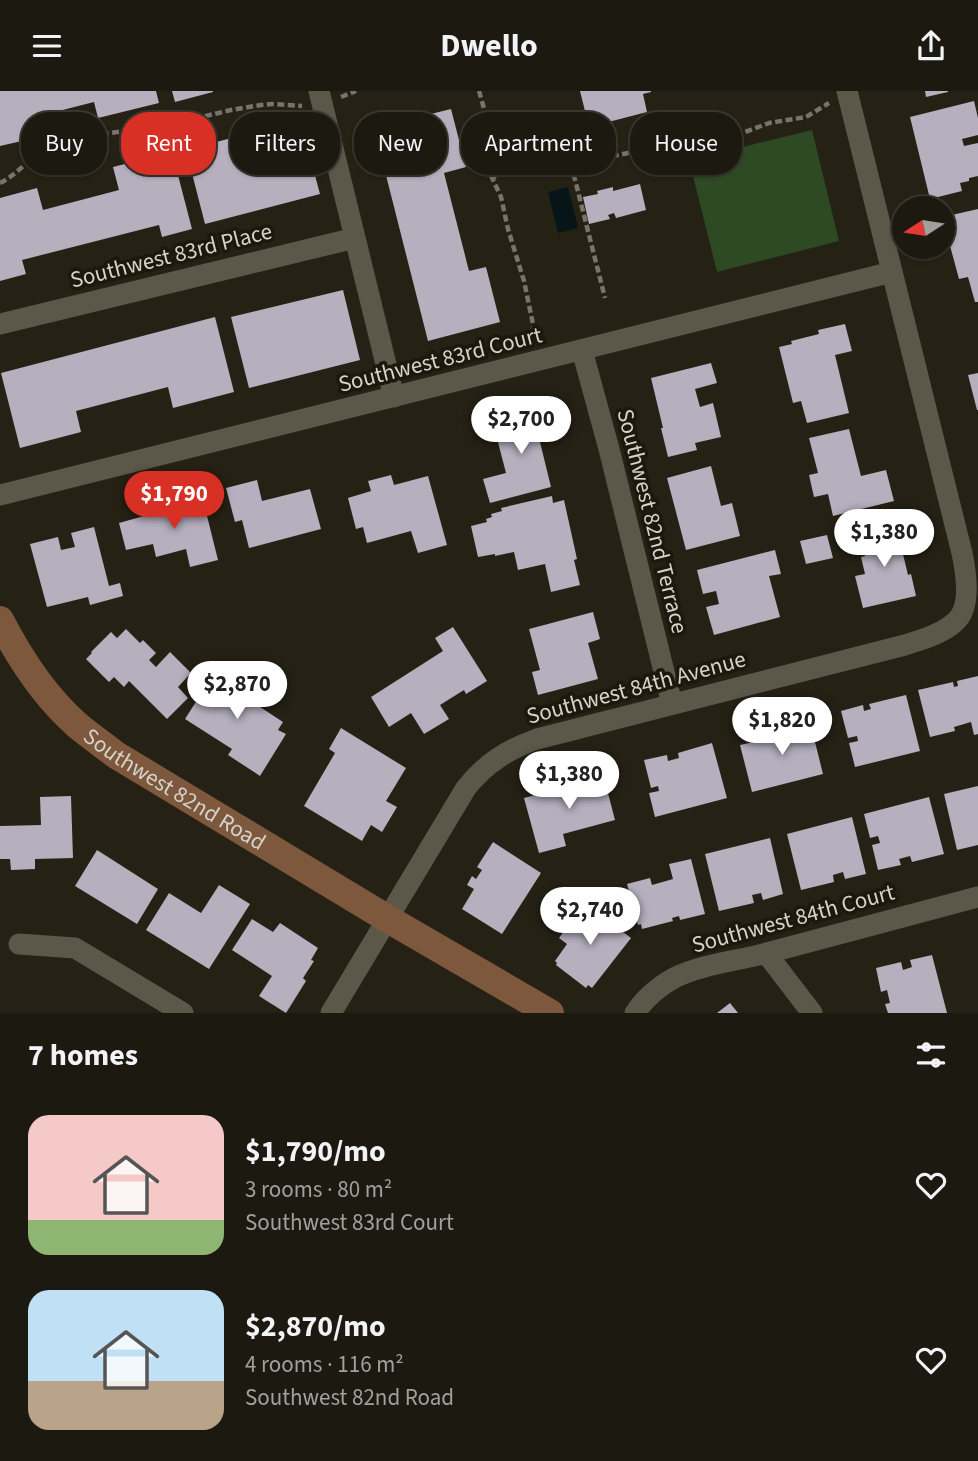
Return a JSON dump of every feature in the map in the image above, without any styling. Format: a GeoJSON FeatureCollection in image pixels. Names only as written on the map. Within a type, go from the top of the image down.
{"type":"FeatureCollection","features":[{"type":"Feature","properties":{"kind":"street"},"geometry":{"type":"LineString","coordinates":[[842,96],[892,272]]}},
{"type":"Feature","properties":{"kind":"street"},"geometry":{"type":"LineString","coordinates":[[314,98],[355,237],[394,397]]}},
{"type":"Feature","properties":{"kind":"street","name":"Southwest 83rd Place"},"geometry":{"type":"LineString","coordinates":[[0,324],[355,237]]}},
{"type":"Feature","properties":{"kind":"street","name":"Southwest 83rd Court"},"geometry":{"type":"LineString","coordinates":[[0,495],[892,272]]}},
{"type":"Feature","properties":{"kind":"street","name":"Southwest 84th Avenue"},"geometry":{"type":"LineString","coordinates":[[331,1013],[466,788],[498,757],[537,739],[905,645],[949,627],[960,617],[966,586],[962,553],[892,272]]}},
{"type":"Feature","properties":{"kind":"street","name":"Southwest 82nd Terrace"},"geometry":{"type":"LineString","coordinates":[[582,350],[672,705]]}},
{"type":"Feature","properties":{"kind":"street","name":"Southwest 82nd Road"},"geometry":{"type":"LineString","coordinates":[[0,620],[25,665],[44,690],[70,718],[116,755],[550,1013]]}},
{"type":"Feature","properties":{"kind":"street","name":"Southwest 84th Court"},"geometry":{"type":"LineString","coordinates":[[635,1013],[662,985],[706,967],[978,897]]}},
{"type":"Feature","properties":{"kind":"street"},"geometry":{"type":"LineString","coordinates":[[19,944],[75,948],[183,1013]]}},
{"type":"Feature","properties":{"kind":"street"},"geometry":{"type":"LineString","coordinates":[[766,953],[812,1013]]}},
{"type":"Feature","properties":{"kind":"path"},"geometry":{"type":"LineString","coordinates":[[479,91],[486,112]]}},
{"type":"Feature","properties":{"kind":"path"},"geometry":{"type":"LineString","coordinates":[[616,155],[683,148],[720,136],[740,134],[769,123],[806,117],[842,96]]}},
{"type":"Feature","properties":{"kind":"path"},"geometry":{"type":"LineString","coordinates":[[0,183],[40,152],[75,138],[167,125],[231,110],[314,98]]}},
{"type":"Feature","properties":{"kind":"path"},"geometry":{"type":"LineString","coordinates":[[491,175],[501,197],[524,281],[533,324],[535,350]]}},
{"type":"Feature","properties":{"kind":"path"},"geometry":{"type":"LineString","coordinates":[[494,175],[494,180]]}},
{"type":"Feature","properties":{"kind":"path"},"geometry":{"type":"LineString","coordinates":[[574,175],[605,298]]}},
{"type":"Feature","properties":{"kind":"green space"},"geometry":{"type":"Polygon","coordinates":[[[812,130],[839,241],[717,272],[693,175],[742,175],[742,147],[812,130]]]}},
{"type":"Feature","properties":{"kind":"shaded area"},"geometry":{"type":"Polygon","coordinates":[[[568,187],[578,228],[558,233],[548,192],[568,187]]]}},
{"type":"Feature","properties":{"kind":"building"},"geometry":{"type":"Polygon","coordinates":[[[0,91],[156,91],[159,103],[107,116],[107,112],[96,112],[94,102],[55,112],[21,112],[21,141],[0,146],[0,91]]]}},
{"type":"Feature","properties":{"kind":"building"},"geometry":{"type":"Polygon","coordinates":[[[172,91],[213,91],[213,92],[175,102],[172,91]]]}},
{"type":"Feature","properties":{"kind":"building"},"geometry":{"type":"Polygon","coordinates":[[[580,91],[651,91],[643,94],[647,112],[630,112],[630,116],[616,120],[616,112],[585,112],[580,91]]]}},
{"type":"Feature","properties":{"kind":"building"},"geometry":{"type":"Polygon","coordinates":[[[925,91],[948,91],[948,92],[926,97],[925,91]]]}},
{"type":"Feature","properties":{"kind":"building"},"geometry":{"type":"Polygon","coordinates":[[[974,101],[978,135],[962,139],[964,146],[978,143],[978,176],[960,183],[962,191],[929,196],[910,117],[974,101]]]}},
{"type":"Feature","properties":{"kind":"building"},"geometry":{"type":"Polygon","coordinates":[[[451,109],[461,148],[461,168],[447,172],[447,112],[439,112],[451,109]]]}},
{"type":"Feature","properties":{"kind":"building"},"geometry":{"type":"Polygon","coordinates":[[[230,138],[230,175],[315,175],[320,194],[205,224],[192,175],[216,175],[216,142],[230,138]]]}},
{"type":"Feature","properties":{"kind":"building"},"geometry":{"type":"Polygon","coordinates":[[[121,165],[121,175],[178,175],[192,229],[162,237],[159,225],[22,260],[26,274],[0,281],[0,198],[37,188],[43,210],[119,190],[113,167],[121,165]]]}},
{"type":"Feature","properties":{"kind":"building"},"geometry":{"type":"Polygon","coordinates":[[[386,175],[445,175],[469,271],[486,267],[500,322],[428,341],[386,175]]]}},
{"type":"Feature","properties":{"kind":"building"},"geometry":{"type":"Polygon","coordinates":[[[640,184],[646,210],[616,218],[614,213],[608,215],[610,219],[589,224],[583,197],[613,187],[613,191],[640,184]]]}},
{"type":"Feature","properties":{"kind":"building"},"geometry":{"type":"Polygon","coordinates":[[[978,209],[978,302],[975,302],[968,277],[959,279],[954,259],[956,259],[956,214],[978,209]]]}},
{"type":"Feature","properties":{"kind":"building"},"geometry":{"type":"Polygon","coordinates":[[[343,290],[360,360],[249,388],[231,317],[343,290]]]}},
{"type":"Feature","properties":{"kind":"building"},"geometry":{"type":"Polygon","coordinates":[[[215,317],[234,392],[173,408],[168,387],[76,411],[81,432],[20,448],[1,373],[215,317]]]}},
{"type":"Feature","properties":{"kind":"building"},"geometry":{"type":"Polygon","coordinates":[[[845,324],[852,351],[835,355],[849,413],[807,423],[801,401],[793,403],[779,347],[819,334],[818,330],[845,324]]]}},
{"type":"Feature","properties":{"kind":"building"},"geometry":{"type":"Polygon","coordinates":[[[711,363],[717,383],[695,389],[700,407],[713,403],[721,437],[695,443],[697,450],[668,457],[651,378],[711,363]]]}},
{"type":"Feature","properties":{"kind":"building"},"geometry":{"type":"Polygon","coordinates":[[[978,373],[978,410],[977,410],[968,375],[978,373]]]}},
{"type":"Feature","properties":{"kind":"building"},"geometry":{"type":"Polygon","coordinates":[[[546,407],[553,433],[547,435],[548,440],[540,442],[551,487],[490,503],[483,479],[506,473],[494,427],[502,425],[501,419],[546,407]]]}},
{"type":"Feature","properties":{"kind":"building"},"geometry":{"type":"Polygon","coordinates":[[[849,429],[861,476],[886,470],[894,501],[833,516],[828,494],[814,497],[809,475],[818,473],[809,438],[849,429]]]}},
{"type":"Feature","properties":{"kind":"building"},"geometry":{"type":"Polygon","coordinates":[[[711,466],[721,506],[732,503],[740,536],[686,550],[667,478],[711,466]]]}},
{"type":"Feature","properties":{"kind":"building"},"geometry":{"type":"Polygon","coordinates":[[[391,475],[394,485],[428,476],[447,545],[418,553],[411,531],[367,543],[363,527],[356,529],[348,498],[371,491],[368,481],[391,475]]]}},
{"type":"Feature","properties":{"kind":"building"},"geometry":{"type":"Polygon","coordinates":[[[257,480],[262,501],[310,489],[321,529],[249,548],[242,520],[235,522],[226,488],[257,480]]]}},
{"type":"Feature","properties":{"kind":"building"},"geometry":{"type":"Polygon","coordinates":[[[202,496],[218,560],[190,567],[186,549],[156,557],[153,544],[126,550],[119,523],[144,516],[143,511],[202,496]]]}},
{"type":"Feature","properties":{"kind":"building"},"geometry":{"type":"Polygon","coordinates":[[[552,496],[553,503],[564,500],[580,585],[551,592],[545,564],[518,570],[514,552],[478,557],[471,526],[487,522],[486,519],[492,517],[491,514],[502,511],[501,508],[552,496]]]}},
{"type":"Feature","properties":{"kind":"building"},"geometry":{"type":"Polygon","coordinates":[[[896,525],[916,596],[863,608],[855,576],[865,574],[861,557],[865,556],[860,533],[896,525]]]}},
{"type":"Feature","properties":{"kind":"building"},"geometry":{"type":"Polygon","coordinates":[[[94,527],[109,586],[120,583],[123,596],[90,605],[88,597],[47,607],[30,544],[58,537],[61,550],[75,547],[71,533],[94,527]]]}},
{"type":"Feature","properties":{"kind":"building"},"geometry":{"type":"Polygon","coordinates":[[[827,535],[833,558],[806,564],[800,541],[827,535]]]}},
{"type":"Feature","properties":{"kind":"building"},"geometry":{"type":"Polygon","coordinates":[[[775,550],[781,574],[769,576],[780,617],[714,635],[706,607],[719,604],[716,591],[703,594],[697,570],[775,550]]]}},
{"type":"Feature","properties":{"kind":"building"},"geometry":{"type":"Polygon","coordinates":[[[593,612],[600,639],[588,643],[598,679],[538,695],[532,672],[540,670],[529,629],[593,612]]]}},
{"type":"Feature","properties":{"kind":"building"},"geometry":{"type":"Polygon","coordinates":[[[453,627],[487,681],[466,694],[464,690],[440,705],[449,719],[424,734],[411,713],[389,727],[371,697],[443,651],[435,638],[453,627]]]}},
{"type":"Feature","properties":{"kind":"building"},"geometry":{"type":"Polygon","coordinates":[[[126,629],[140,643],[143,640],[156,653],[149,660],[156,667],[170,652],[191,673],[178,687],[188,698],[167,719],[129,681],[124,687],[114,677],[109,682],[86,659],[111,632],[117,638],[126,629]]]}},
{"type":"Feature","properties":{"kind":"building"},"geometry":{"type":"Polygon","coordinates":[[[222,661],[244,675],[234,690],[283,722],[278,730],[286,734],[260,776],[228,755],[232,749],[185,719],[222,661]]]}},
{"type":"Feature","properties":{"kind":"building"},"geometry":{"type":"Polygon","coordinates":[[[978,676],[978,734],[974,735],[971,722],[954,727],[955,731],[930,737],[918,690],[953,682],[954,687],[958,686],[957,681],[978,676]]]}},
{"type":"Feature","properties":{"kind":"building"},"geometry":{"type":"Polygon","coordinates":[[[906,695],[920,751],[855,767],[849,743],[858,741],[857,736],[848,738],[841,711],[863,705],[864,711],[871,709],[869,704],[906,695]]]}},
{"type":"Feature","properties":{"kind":"building"},"geometry":{"type":"Polygon","coordinates":[[[809,718],[823,774],[752,792],[740,745],[763,740],[761,732],[771,729],[772,735],[782,732],[780,725],[809,718]]]}},
{"type":"Feature","properties":{"kind":"building"},"geometry":{"type":"Polygon","coordinates":[[[341,728],[406,768],[386,801],[397,807],[382,832],[371,825],[362,841],[304,806],[335,753],[329,749],[341,728]]]}},
{"type":"Feature","properties":{"kind":"building"},"geometry":{"type":"Polygon","coordinates":[[[712,743],[727,798],[655,817],[649,793],[659,791],[658,786],[651,788],[644,760],[667,755],[668,761],[679,758],[678,753],[712,743]]]}},
{"type":"Feature","properties":{"kind":"building"},"geometry":{"type":"Polygon","coordinates":[[[603,774],[615,820],[563,834],[566,846],[539,853],[524,798],[555,790],[557,794],[565,792],[563,785],[603,774]]]}},
{"type":"Feature","properties":{"kind":"building"},"geometry":{"type":"Polygon","coordinates":[[[978,786],[978,845],[957,850],[944,794],[978,786]]]}},
{"type":"Feature","properties":{"kind":"building"},"geometry":{"type":"Polygon","coordinates":[[[71,796],[73,858],[35,859],[35,869],[11,870],[10,859],[0,859],[0,826],[41,825],[40,797],[71,796]]]}},
{"type":"Feature","properties":{"kind":"building"},"geometry":{"type":"Polygon","coordinates":[[[929,797],[944,854],[912,862],[910,856],[899,859],[901,865],[878,870],[872,845],[880,843],[878,836],[870,838],[864,814],[929,797]]]}},
{"type":"Feature","properties":{"kind":"building"},"geometry":{"type":"Polygon","coordinates":[[[852,817],[866,874],[845,879],[843,872],[833,875],[834,882],[801,890],[787,834],[852,817]]]}},
{"type":"Feature","properties":{"kind":"building"},"geometry":{"type":"Polygon","coordinates":[[[770,838],[783,894],[763,900],[761,893],[752,895],[754,903],[719,911],[705,854],[770,838]]]}},
{"type":"Feature","properties":{"kind":"building"},"geometry":{"type":"Polygon","coordinates":[[[493,842],[541,873],[502,934],[462,909],[474,889],[467,885],[472,876],[476,879],[482,870],[477,867],[493,842]]]}},
{"type":"Feature","properties":{"kind":"building"},"geometry":{"type":"Polygon","coordinates":[[[97,850],[158,889],[137,924],[75,886],[97,850]]]}},
{"type":"Feature","properties":{"kind":"building"},"geometry":{"type":"Polygon","coordinates":[[[691,859],[705,914],[680,920],[679,916],[672,918],[673,921],[642,929],[641,924],[638,925],[627,884],[650,878],[652,885],[673,879],[669,864],[691,859]]]}},
{"type":"Feature","properties":{"kind":"building"},"geometry":{"type":"Polygon","coordinates":[[[219,885],[250,904],[209,969],[146,930],[169,893],[201,913],[219,885]]]}},
{"type":"Feature","properties":{"kind":"building"},"geometry":{"type":"Polygon","coordinates":[[[585,903],[631,938],[592,988],[588,985],[586,988],[556,965],[555,961],[567,944],[559,938],[585,903]]]}},
{"type":"Feature","properties":{"kind":"building"},"geometry":{"type":"Polygon","coordinates":[[[252,919],[273,932],[280,923],[318,948],[311,960],[314,961],[303,978],[306,981],[286,1013],[259,996],[272,976],[232,950],[252,919]]]}},
{"type":"Feature","properties":{"kind":"building"},"geometry":{"type":"Polygon","coordinates":[[[932,955],[947,1013],[888,1013],[885,1004],[890,1003],[887,990],[881,992],[876,968],[901,962],[903,970],[912,967],[910,960],[932,955]]]}},
{"type":"Feature","properties":{"kind":"building"},"geometry":{"type":"Polygon","coordinates":[[[730,1003],[738,1013],[717,1013],[730,1003]]]}}]}
